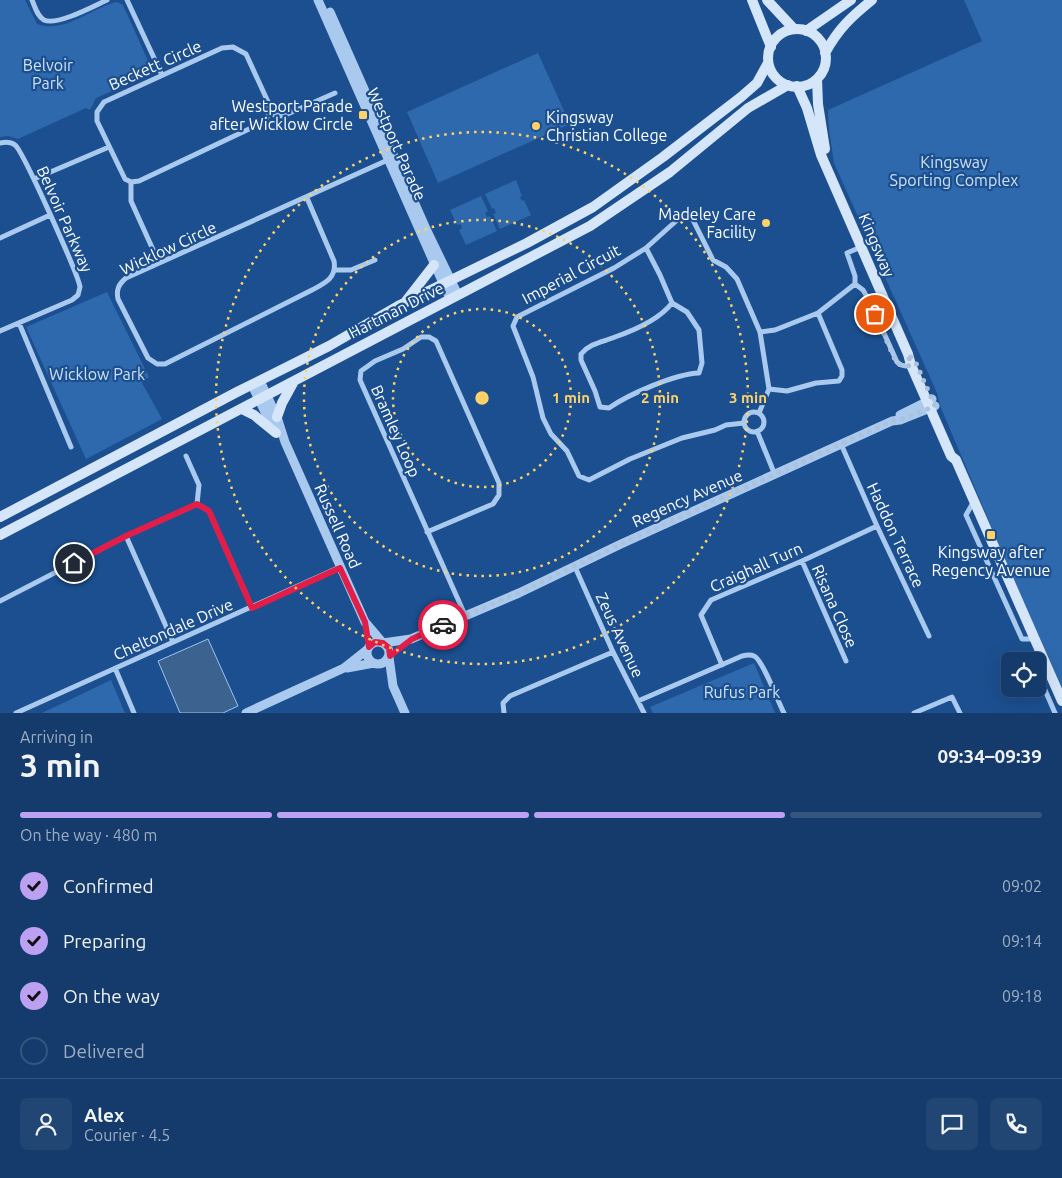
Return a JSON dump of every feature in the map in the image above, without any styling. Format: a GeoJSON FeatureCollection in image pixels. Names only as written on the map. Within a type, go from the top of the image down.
{"type":"FeatureCollection","features":[{"type":"Feature","properties":{"kind":"main road"},"geometry":{"type":"LineString","coordinates":[[752,0],[771,47]]}},
{"type":"Feature","properties":{"kind":"main road"},"geometry":{"type":"LineString","coordinates":[[767,0],[794,29]]}},
{"type":"Feature","properties":{"kind":"main road"},"geometry":{"type":"LineString","coordinates":[[806,31],[851,0]]}},
{"type":"Feature","properties":{"kind":"main road"},"geometry":{"type":"LineString","coordinates":[[825,53],[819,40],[806,31],[794,29],[782,33],[775,39],[771,47],[768,64],[777,78],[793,86],[808,84],[816,79],[824,67],[825,53],[836,33],[872,0]]}},
{"type":"Feature","properties":{"kind":"main road","name":"Hartman Drive"},"geometry":{"type":"LineString","coordinates":[[0,517],[329,346],[404,304],[527,243],[593,207],[663,157],[757,84],[768,64]]}},
{"type":"Feature","properties":{"kind":"main road","name":"Kingsway"},"geometry":{"type":"LineString","coordinates":[[816,79],[818,104],[830,175]]}},
{"type":"Feature","properties":{"kind":"main road","name":"Hartman Drive"},"geometry":{"type":"LineString","coordinates":[[0,535],[590,226],[670,172],[748,108],[793,86]]}},
{"type":"Feature","properties":{"kind":"main road","name":"Kingsway"},"geometry":{"type":"LineString","coordinates":[[793,86],[807,108],[821,155],[908,354],[911,365],[931,404]]}},
{"type":"Feature","properties":{"kind":"main road"},"geometry":{"type":"LineString","coordinates":[[404,304],[434,265]]}},
{"type":"Feature","properties":{"kind":"main road","name":"Kingsway"},"geometry":{"type":"LineString","coordinates":[[908,354],[916,363],[951,456],[956,460],[1062,701]]}},
{"type":"Feature","properties":{"kind":"main road"},"geometry":{"type":"LineString","coordinates":[[277,417],[282,403],[294,382]]}},
{"type":"Feature","properties":{"kind":"main road"},"geometry":{"type":"LineString","coordinates":[[242,409],[254,415],[276,433]]}},
{"type":"Feature","properties":{"kind":"street"},"geometry":{"type":"LineString","coordinates":[[32,0],[37,13],[44,20],[53,21],[63,19],[107,0]]}},
{"type":"Feature","properties":{"kind":"street"},"geometry":{"type":"LineString","coordinates":[[127,0],[162,75]]}},
{"type":"Feature","properties":{"kind":"street","name":"Westport Parade"},"geometry":{"type":"LineString","coordinates":[[318,0],[427,231],[454,297]]}},
{"type":"Feature","properties":{"kind":"street","name":"Westport Parade"},"geometry":{"type":"LineString","coordinates":[[325,0],[434,265],[448,282]]}},
{"type":"Feature","properties":{"kind":"street","name":"Beckett Circle"},"geometry":{"type":"LineString","coordinates":[[131,182],[123,176],[98,121],[96,112],[107,100],[222,48],[233,47],[246,54],[269,104],[269,114]]}},
{"type":"Feature","properties":{"kind":"street"},"geometry":{"type":"LineString","coordinates":[[159,263],[131,201],[131,182],[139,181],[259,125],[264,122],[269,114],[283,116],[335,93]]}},
{"type":"Feature","properties":{"kind":"street","name":"Belvoir Parkway"},"geometry":{"type":"LineString","coordinates":[[0,143],[15,145],[19,149],[80,282],[80,291],[76,298],[0,332]]}},
{"type":"Feature","properties":{"kind":"street"},"geometry":{"type":"LineString","coordinates":[[34,179],[109,147]]}},
{"type":"Feature","properties":{"kind":"street","name":"Wicklow Circle"},"geometry":{"type":"LineString","coordinates":[[335,270],[331,278],[321,286],[162,365],[148,358],[116,292],[118,286],[126,278],[307,198],[391,158]]}},
{"type":"Feature","properties":{"kind":"street"},"geometry":{"type":"LineString","coordinates":[[307,198],[334,261],[335,270],[352,270],[375,260]]}},
{"type":"Feature","properties":{"kind":"street","name":"Imperial Circuit"},"geometry":{"type":"LineString","coordinates":[[759,413],[748,413],[744,423],[726,425],[715,430],[682,438],[588,480],[580,476],[567,450],[550,434],[543,418],[533,377],[513,326],[517,317],[614,268],[646,248],[686,212],[692,216],[713,260],[726,268],[737,279],[760,332],[769,388]]}},
{"type":"Feature","properties":{"kind":"street"},"geometry":{"type":"LineString","coordinates":[[0,238],[50,215]]}},
{"type":"Feature","properties":{"kind":"street"},"geometry":{"type":"LineString","coordinates":[[855,284],[855,276],[848,253],[861,247]]}},
{"type":"Feature","properties":{"kind":"street"},"geometry":{"type":"LineString","coordinates":[[646,248],[672,303],[687,312],[699,330],[702,362],[699,373],[678,377],[618,402],[609,408],[600,407],[581,360],[581,354],[587,347],[617,337],[655,319],[667,310],[672,303]]}},
{"type":"Feature","properties":{"kind":"street"},"geometry":{"type":"LineString","coordinates":[[760,332],[775,330],[818,313],[855,284]]}},
{"type":"Feature","properties":{"kind":"street"},"geometry":{"type":"LineString","coordinates":[[855,284],[863,290],[869,300],[896,362],[901,366],[911,365]]}},
{"type":"Feature","properties":{"kind":"street"},"geometry":{"type":"LineString","coordinates":[[744,423],[750,431],[757,430],[762,426],[763,419],[759,413],[769,388],[788,391],[816,383],[839,381],[842,376],[842,370],[818,313]]}},
{"type":"Feature","properties":{"kind":"street"},"geometry":{"type":"LineString","coordinates":[[19,323],[71,447]]}},
{"type":"Feature","properties":{"kind":"street","name":"Bramley Loop"},"geometry":{"type":"LineString","coordinates":[[427,532],[493,504],[499,495],[499,483],[436,341],[429,337],[421,337],[403,349],[375,361],[362,371],[360,380],[427,532],[465,615]]}},
{"type":"Feature","properties":{"kind":"street","name":"Russell Road"},"geometry":{"type":"LineString","coordinates":[[256,383],[276,433],[285,442]]}},
{"type":"Feature","properties":{"kind":"street","name":"Russell Road"},"geometry":{"type":"LineString","coordinates":[[263,398],[277,417],[285,442],[365,622],[383,642]]}},
{"type":"Feature","properties":{"kind":"street","name":"Regency Avenue"},"geometry":{"type":"LineString","coordinates":[[389,656],[412,639],[519,593],[621,544],[892,421],[900,420],[931,404]]}},
{"type":"Feature","properties":{"kind":"street"},"geometry":{"type":"LineString","coordinates":[[757,430],[776,475]]}},
{"type":"Feature","properties":{"kind":"street","name":"Haddon Terrace"},"geometry":{"type":"LineString","coordinates":[[841,444],[929,636]]}},
{"type":"Feature","properties":{"kind":"street"},"geometry":{"type":"LineString","coordinates":[[186,456],[199,485],[197,504]]}},
{"type":"Feature","properties":{"kind":"street"},"geometry":{"type":"LineString","coordinates":[[0,601],[126,536],[197,504]]}},
{"type":"Feature","properties":{"kind":"street"},"geometry":{"type":"LineString","coordinates":[[197,504],[209,511],[252,608]]}},
{"type":"Feature","properties":{"kind":"street","name":"Craighall Turn"},"geometry":{"type":"LineString","coordinates":[[722,665],[701,615],[711,600],[877,526]]}},
{"type":"Feature","properties":{"kind":"street"},"geometry":{"type":"LineString","coordinates":[[126,536],[173,642]]}},
{"type":"Feature","properties":{"kind":"street","name":"Risana Close"},"geometry":{"type":"LineString","coordinates":[[802,561],[846,661]]}},
{"type":"Feature","properties":{"kind":"street","name":"Zeus Avenue"},"geometry":{"type":"LineString","coordinates":[[575,567],[644,713]]}},
{"type":"Feature","properties":{"kind":"street","name":"Cheltondale Drive"},"geometry":{"type":"LineString","coordinates":[[16,713],[340,568]]}},
{"type":"Feature","properties":{"kind":"street","name":"Russell Road"},"geometry":{"type":"LineString","coordinates":[[365,622],[368,648]]}},
{"type":"Feature","properties":{"kind":"street","name":"Regency Avenue"},"geometry":{"type":"LineString","coordinates":[[383,642],[412,639]]}},
{"type":"Feature","properties":{"kind":"street"},"geometry":{"type":"LineString","coordinates":[[246,713],[344,668],[375,642],[383,642],[389,648],[393,686],[404,713]]}},
{"type":"Feature","properties":{"kind":"street"},"geometry":{"type":"LineString","coordinates":[[368,648],[368,657],[393,686]]}},
{"type":"Feature","properties":{"kind":"street"},"geometry":{"type":"LineString","coordinates":[[504,713],[503,703],[510,696],[614,652]]}},
{"type":"Feature","properties":{"kind":"street"},"geometry":{"type":"LineString","coordinates":[[638,701],[746,655],[754,656],[758,659],[784,713]]}},
{"type":"Feature","properties":{"kind":"street"},"geometry":{"type":"LineString","coordinates":[[344,668],[384,663],[389,656]]}},
{"type":"Feature","properties":{"kind":"street"},"geometry":{"type":"LineString","coordinates":[[115,668],[134,713]]}},
{"type":"Feature","properties":{"kind":"street"},"geometry":{"type":"LineString","coordinates":[[1046,692],[1055,713]]}},
{"type":"Feature","properties":{"kind":"street"},"geometry":{"type":"LineString","coordinates":[[914,713],[952,698],[960,713]]}},
{"type":"Feature","properties":{"kind":"green space","name":"Belvoir Park"},"geometry":{"type":"Polygon","coordinates":[[[0,0],[25,0],[37,24],[47,26],[67,23],[117,2],[123,5],[150,65],[144,77],[96,98],[90,110],[86,108],[18,139],[8,136],[0,137],[0,0]]]}},
{"type":"Feature","properties":{"kind":"green space","name":"Kingsway Sporting Complex"},"geometry":{"type":"Polygon","coordinates":[[[964,0],[1062,0],[1062,688],[941,408],[937,393],[834,163],[829,129],[828,110],[982,41],[964,0]]]}},
{"type":"Feature","properties":{"kind":"green space"},"geometry":{"type":"Polygon","coordinates":[[[538,53],[570,124],[438,183],[407,112],[538,53]]]}},
{"type":"Feature","properties":{"kind":"green space"},"geometry":{"type":"Polygon","coordinates":[[[516,180],[522,196],[520,197],[522,201],[524,200],[531,215],[500,229],[493,214],[496,213],[494,208],[492,209],[485,194],[516,180]]]}},
{"type":"Feature","properties":{"kind":"green space"},"geometry":{"type":"Polygon","coordinates":[[[481,196],[488,211],[485,213],[487,217],[490,216],[497,231],[466,245],[459,230],[462,228],[460,224],[457,225],[450,210],[481,196]]]}},
{"type":"Feature","properties":{"kind":"green space","name":"Wicklow Park"},"geometry":{"type":"Polygon","coordinates":[[[107,292],[149,377],[142,383],[162,419],[86,459],[26,327],[107,292]]]}},
{"type":"Feature","properties":{"kind":"green space","name":"Rufus Park"},"geometry":{"type":"Polygon","coordinates":[[[754,663],[775,713],[653,713],[650,707],[754,663]]]}},
{"type":"Feature","properties":{"kind":"green space"},"geometry":{"type":"Polygon","coordinates":[[[111,680],[125,713],[42,713],[111,680]]]}},
{"type":"Feature","properties":{"kind":"shaded area"},"geometry":{"type":"Polygon","coordinates":[[[208,639],[238,706],[223,713],[180,713],[158,661],[208,639]]]}},
{"type":"Feature","properties":{"kind":"way so far"},"geometry":{"type":"LineString","coordinates":[[443,625],[519,593],[621,544],[892,421],[900,420],[935,406],[916,363],[908,354],[911,365],[901,366],[896,362],[875,314]]}},
{"type":"Feature","properties":{"kind":"place","name":"Westport Parade after Wicklow Circle"},"geometry":{"type":"Point","coordinates":[363,115]}},
{"type":"Feature","properties":{"kind":"place","name":"Kingsway Christian College"},"geometry":{"type":"Point","coordinates":[536,126]}},
{"type":"Feature","properties":{"kind":"place","name":"Madeley Care Facility"},"geometry":{"type":"Point","coordinates":[766,223]}},
{"type":"Feature","properties":{"kind":"place","name":"Kingsway after Regency Avenue"},"geometry":{"type":"Point","coordinates":[991,535]}},
{"type":"Feature","properties":{"kind":"route"},"geometry":{"type":"LineString","coordinates":[[74,563],[126,536],[197,504],[209,511],[252,608],[340,568],[365,622],[369,647],[375,642],[386,644],[389,648],[390,656],[412,639],[443,625]]}}]}
